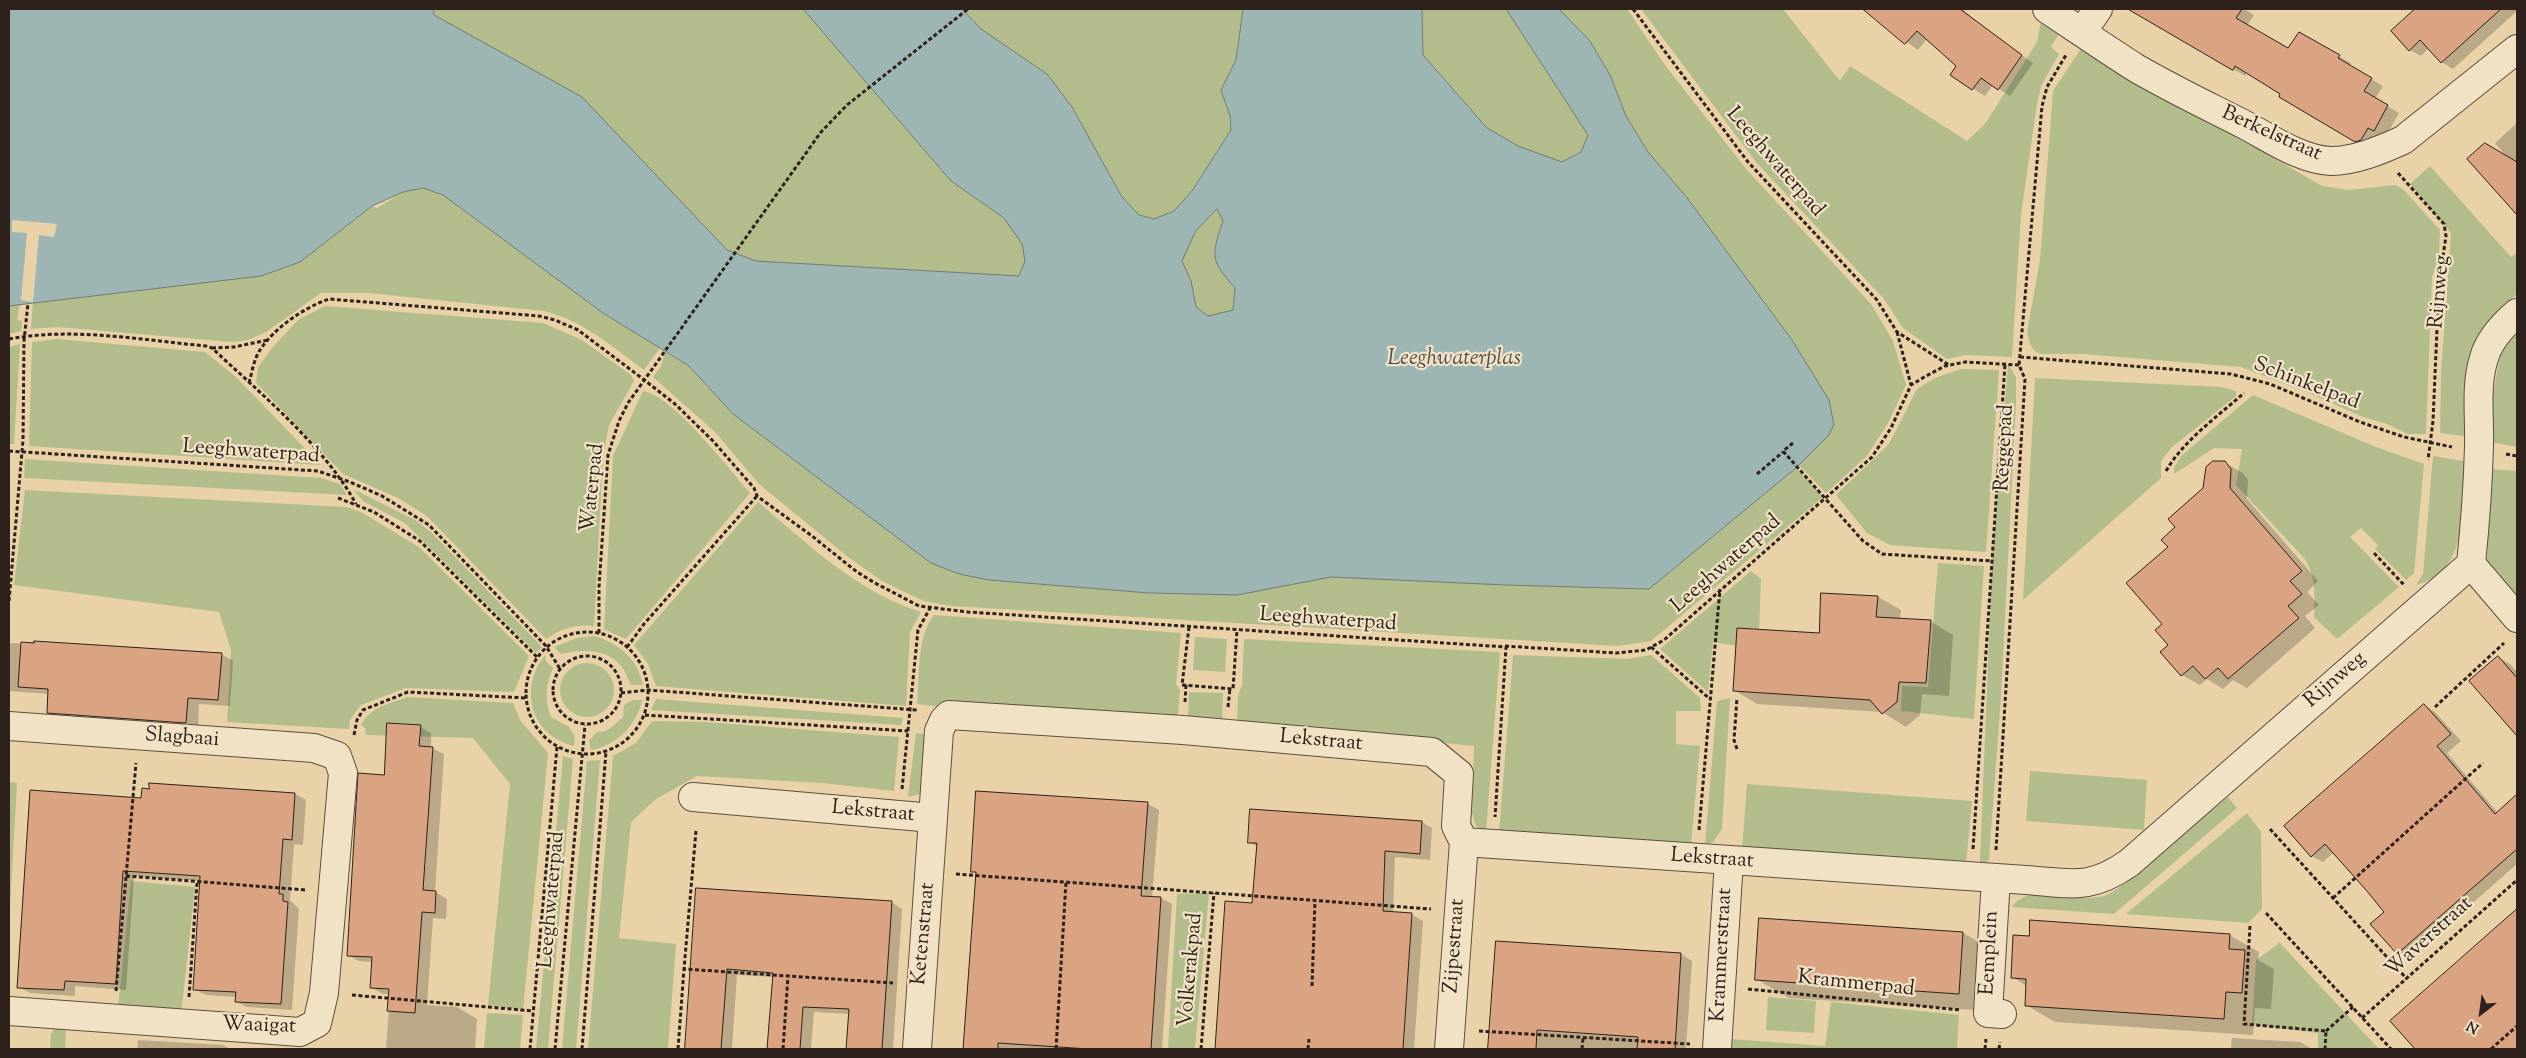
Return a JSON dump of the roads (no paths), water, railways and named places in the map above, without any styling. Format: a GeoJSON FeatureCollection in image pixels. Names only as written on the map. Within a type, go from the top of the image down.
{"type":"FeatureCollection","features":[{"type":"Feature","properties":{"kind":"street","name":"Berkelstraat"},"geometry":{"type":"LineString","coordinates":[[2048,9],[2137,68],[2182,93],[2310,157],[2338,160],[2377,150],[2403,140],[2517,49]]}},
{"type":"Feature","properties":{"kind":"street"},"geometry":{"type":"LineString","coordinates":[[2082,32],[2098,9]]}},
{"type":"Feature","properties":{"kind":"street"},"geometry":{"type":"LineString","coordinates":[[2514,627],[2471,564],[2479,452],[2478,395],[2484,358],[2498,332],[2517,312]]}},
{"type":"Feature","properties":{"kind":"street","name":"Rijnweg"},"geometry":{"type":"LineString","coordinates":[[1970,864],[1996,878],[2084,884],[2110,877],[2129,863],[2471,564]]}},
{"type":"Feature","properties":{"kind":"street","name":"Lekstraat"},"geometry":{"type":"LineString","coordinates":[[693,797],[933,818],[939,731],[944,720],[949,715],[1182,730],[1432,752],[1459,774],[1456,826],[1464,842],[1729,861],[1970,864]]}},
{"type":"Feature","properties":{"kind":"street","name":"Slagbaai"},"geometry":{"type":"LineString","coordinates":[[9,726],[314,748],[340,765]]}},
{"type":"Feature","properties":{"kind":"street","name":"Waaigat"},"geometry":{"type":"LineString","coordinates":[[9,1011],[300,1032],[317,1023],[324,993],[340,765]]}},
{"type":"Feature","properties":{"kind":"street","name":"Ketenstraat"},"geometry":{"type":"LineString","coordinates":[[917,1049],[933,818]]}},
{"type":"Feature","properties":{"kind":"street","name":"Zijpestraat"},"geometry":{"type":"LineString","coordinates":[[1449,1039],[1464,842]]}},
{"type":"Feature","properties":{"kind":"street","name":"Krammerstraat"},"geometry":{"type":"LineString","coordinates":[[1718,1048],[1720,987],[1729,861]]}},
{"type":"Feature","properties":{"kind":"street","name":"Eemplein"},"geometry":{"type":"LineString","coordinates":[[1995,1013],[1996,878]]}},
{"type":"Feature","properties":{"kind":"water","name":"Leeghwaterplas"},"geometry":{"type":"Polygon","coordinates":[[[9,9],[433,9],[434,15],[582,97],[727,250],[756,261],[1019,276],[1025,261],[1022,244],[1004,218],[951,181],[803,9],[962,9],[981,29],[1047,74],[1072,107],[1122,197],[1139,215],[1154,219],[1174,211],[1192,191],[1231,130],[1230,116],[1221,90],[1236,60],[1243,9],[1422,9],[1423,55],[1487,128],[1518,146],[1562,162],[1581,152],[1588,135],[1506,9],[1559,9],[1590,41],[1611,77],[1626,116],[1648,152],[1688,199],[1792,340],[1829,400],[1834,425],[1828,436],[1796,468],[1649,589],[1331,577],[1237,595],[1149,593],[989,580],[959,574],[931,563],[733,414],[689,366],[603,313],[443,195],[423,188],[403,192],[372,206],[300,262],[261,276],[9,306],[9,9]],[[1217,209],[1195,232],[1182,261],[1191,281],[1196,307],[1208,316],[1233,310],[1235,288],[1221,271],[1215,257],[1216,242],[1223,221],[1217,209]]]}}]}
